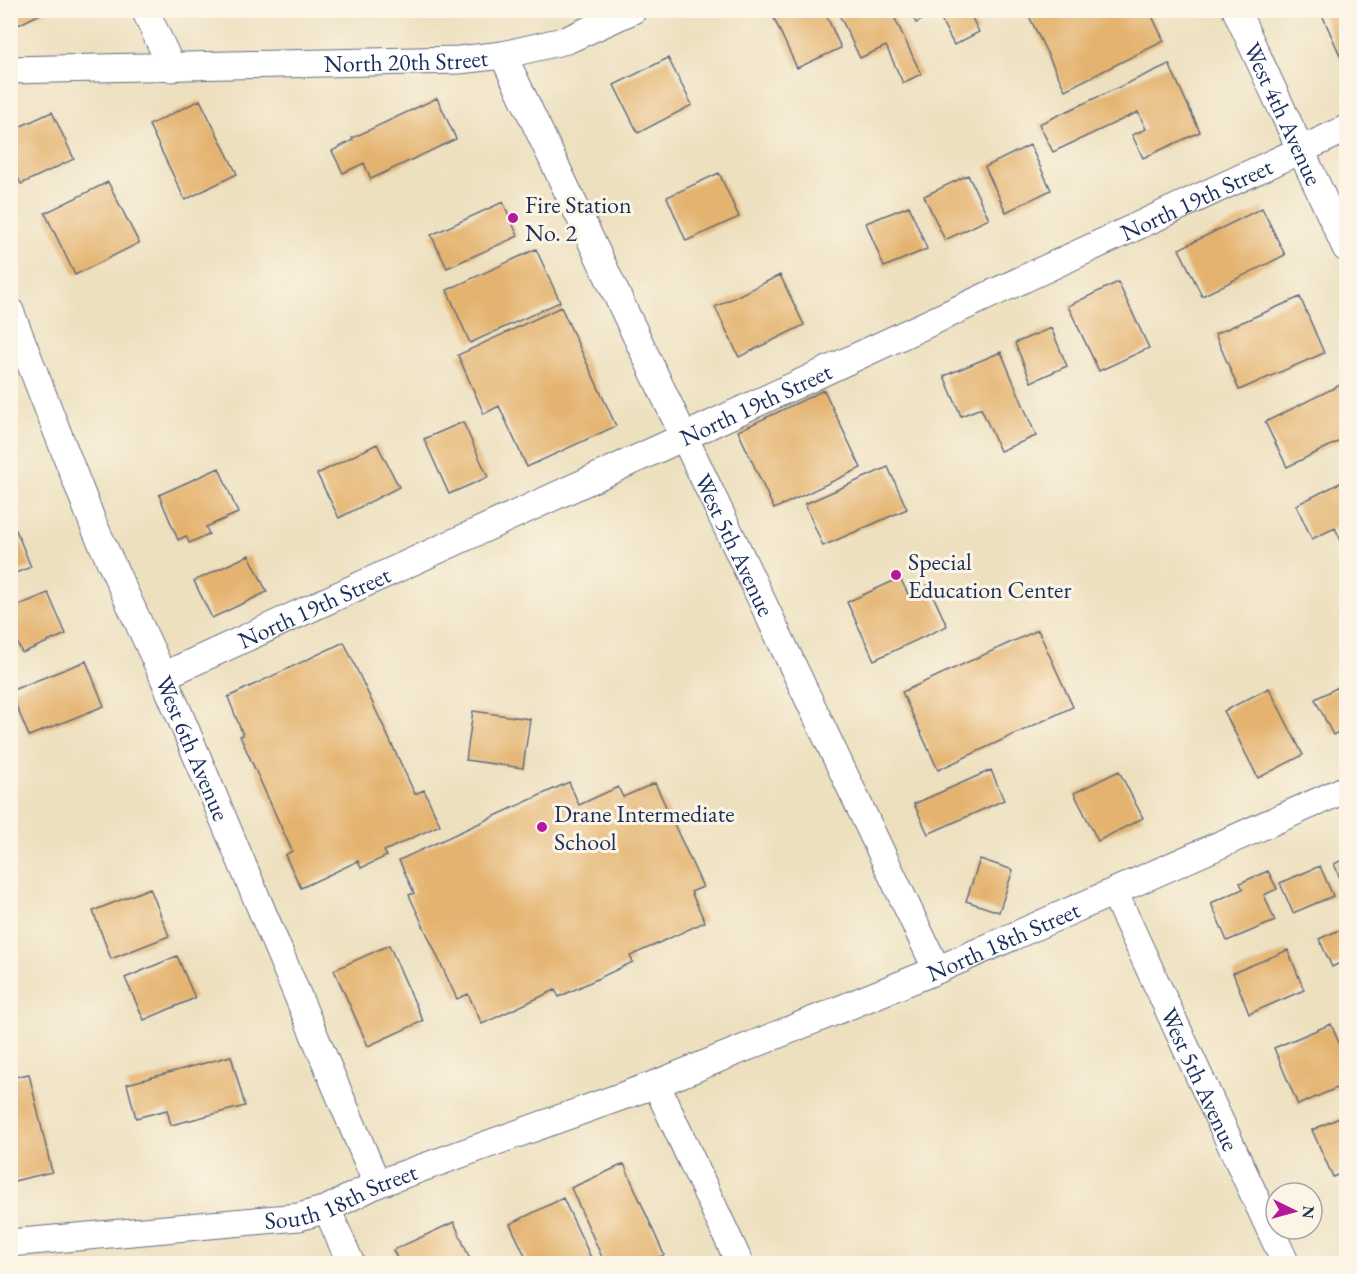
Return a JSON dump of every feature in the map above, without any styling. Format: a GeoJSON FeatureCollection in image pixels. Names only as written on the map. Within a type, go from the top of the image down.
{"type":"FeatureCollection","features":[{"type":"Feature","properties":{"kind":"street"},"geometry":{"type":"LineString","coordinates":[[145,10],[172,68]]}},
{"type":"Feature","properties":{"kind":"street","name":"North 20th Street"},"geometry":{"type":"LineString","coordinates":[[10,70],[459,60],[503,55],[567,40],[633,10]]}},
{"type":"Feature","properties":{"kind":"street","name":"West 4th Avenue"},"geometry":{"type":"LineString","coordinates":[[1236,10],[1347,248]]}},
{"type":"Feature","properties":{"kind":"street","name":"West 5th Avenue"},"geometry":{"type":"LineString","coordinates":[[503,55],[686,436],[937,970]]}},
{"type":"Feature","properties":{"kind":"street","name":"North 19th Street"},"geometry":{"type":"LineString","coordinates":[[163,676],[1347,129]]}},
{"type":"Feature","properties":{"kind":"street","name":"West 6th Avenue"},"geometry":{"type":"LineString","coordinates":[[10,311],[94,526],[163,676],[377,1184]]}},
{"type":"Feature","properties":{"kind":"street","name":"North 18th Street"},"geometry":{"type":"LineString","coordinates":[[656,1084],[937,970],[1347,789]]}},
{"type":"Feature","properties":{"kind":"street","name":"West 5th Avenue"},"geometry":{"type":"LineString","coordinates":[[1114,892],[1286,1263]]}},
{"type":"Feature","properties":{"kind":"street"},"geometry":{"type":"LineString","coordinates":[[656,1084],[740,1263]]}},
{"type":"Feature","properties":{"kind":"street","name":"South 18th Street"},"geometry":{"type":"LineString","coordinates":[[10,1243],[299,1217],[327,1209],[377,1184],[656,1084]]}},
{"type":"Feature","properties":{"kind":"street"},"geometry":{"type":"LineString","coordinates":[[327,1209],[351,1263]]}},
{"type":"Feature","properties":{"kind":"building"},"geometry":{"type":"Polygon","coordinates":[[[10,10],[48,10],[10,29],[10,10]]]}},
{"type":"Feature","properties":{"kind":"building"},"geometry":{"type":"Polygon","coordinates":[[[785,10],[824,10],[841,48],[797,68],[773,16],[785,10]]]}},
{"type":"Feature","properties":{"kind":"building"},"geometry":{"type":"Polygon","coordinates":[[[837,10],[891,10],[921,74],[903,83],[886,46],[860,58],[837,10]]]}},
{"type":"Feature","properties":{"kind":"building"},"geometry":{"type":"Polygon","coordinates":[[[909,10],[968,10],[979,32],[954,45],[937,12],[916,23],[909,10]]]}},
{"type":"Feature","properties":{"kind":"building"},"geometry":{"type":"Polygon","coordinates":[[[1026,10],[1149,10],[1164,41],[1065,90],[1026,10]]]}},
{"type":"Feature","properties":{"kind":"building"},"geometry":{"type":"Polygon","coordinates":[[[1320,10],[1346,10],[1346,61],[1343,62],[1320,10]]]}},
{"type":"Feature","properties":{"kind":"building"},"geometry":{"type":"Polygon","coordinates":[[[668,58],[692,105],[638,133],[614,85],[668,58]]]}},
{"type":"Feature","properties":{"kind":"building"},"geometry":{"type":"Polygon","coordinates":[[[1169,64],[1200,132],[1143,158],[1132,135],[1146,129],[1138,112],[1053,152],[1039,124],[1169,64]]]}},
{"type":"Feature","properties":{"kind":"building"},"geometry":{"type":"Polygon","coordinates":[[[437,98],[456,139],[371,179],[364,163],[343,173],[332,151],[353,140],[352,138],[437,98]]]}},
{"type":"Feature","properties":{"kind":"building"},"geometry":{"type":"Polygon","coordinates":[[[200,100],[237,174],[185,200],[149,125],[200,100]]]}},
{"type":"Feature","properties":{"kind":"building"},"geometry":{"type":"Polygon","coordinates":[[[52,112],[74,159],[21,184],[10,160],[10,131],[52,112]]]}},
{"type":"Feature","properties":{"kind":"building"},"geometry":{"type":"Polygon","coordinates":[[[1030,145],[1051,190],[1006,212],[985,167],[1030,145]]]}},
{"type":"Feature","properties":{"kind":"building"},"geometry":{"type":"Polygon","coordinates":[[[719,173],[739,217],[686,241],[667,197],[719,173]]]}},
{"type":"Feature","properties":{"kind":"building"},"geometry":{"type":"Polygon","coordinates":[[[968,175],[989,219],[945,240],[924,196],[968,175]]]}},
{"type":"Feature","properties":{"kind":"building"},"geometry":{"type":"Polygon","coordinates":[[[108,182],[139,243],[75,275],[45,213],[108,182]]]}},
{"type":"Feature","properties":{"kind":"building"},"geometry":{"type":"Polygon","coordinates":[[[503,202],[518,236],[447,268],[431,235],[503,202]]]}},
{"type":"Feature","properties":{"kind":"building"},"geometry":{"type":"Polygon","coordinates":[[[909,206],[927,249],[884,267],[866,223],[909,206]]]}},
{"type":"Feature","properties":{"kind":"building"},"geometry":{"type":"Polygon","coordinates":[[[1262,208],[1285,255],[1202,296],[1179,249],[1262,208]]]}},
{"type":"Feature","properties":{"kind":"building"},"geometry":{"type":"Polygon","coordinates":[[[536,249],[560,302],[470,343],[447,290],[536,249]]]}},
{"type":"Feature","properties":{"kind":"building"},"geometry":{"type":"Polygon","coordinates":[[[780,275],[804,325],[739,357],[715,307],[780,275]]]}},
{"type":"Feature","properties":{"kind":"building"},"geometry":{"type":"Polygon","coordinates":[[[1118,282],[1149,348],[1099,371],[1068,306],[1118,282]]]}},
{"type":"Feature","properties":{"kind":"building"},"geometry":{"type":"Polygon","coordinates":[[[1300,297],[1324,353],[1239,390],[1215,334],[1300,297]]]}},
{"type":"Feature","properties":{"kind":"building"},"geometry":{"type":"Polygon","coordinates":[[[561,307],[616,426],[527,467],[499,406],[484,414],[458,355],[561,307]]]}},
{"type":"Feature","properties":{"kind":"building"},"geometry":{"type":"Polygon","coordinates":[[[1051,328],[1067,366],[1031,382],[1015,343],[1051,328]]]}},
{"type":"Feature","properties":{"kind":"building"},"geometry":{"type":"Polygon","coordinates":[[[1001,352],[1036,436],[1000,451],[981,408],[961,416],[944,376],[1001,352]]]}},
{"type":"Feature","properties":{"kind":"building"},"geometry":{"type":"Polygon","coordinates":[[[1344,383],[1346,388],[1346,438],[1287,467],[1265,422],[1344,383]]]}},
{"type":"Feature","properties":{"kind":"building"},"geometry":{"type":"Polygon","coordinates":[[[824,390],[861,468],[774,509],[738,431],[824,390]]]}},
{"type":"Feature","properties":{"kind":"building"},"geometry":{"type":"Polygon","coordinates":[[[463,422],[488,477],[449,494],[424,439],[463,422]]]}},
{"type":"Feature","properties":{"kind":"building"},"geometry":{"type":"Polygon","coordinates":[[[377,444],[399,487],[339,518],[317,474],[377,444]]]}},
{"type":"Feature","properties":{"kind":"building"},"geometry":{"type":"Polygon","coordinates":[[[888,467],[907,509],[823,546],[805,504],[888,467]]]}},
{"type":"Feature","properties":{"kind":"building"},"geometry":{"type":"Polygon","coordinates":[[[219,468],[238,513],[206,527],[209,534],[189,543],[186,536],[178,540],[159,495],[219,468]]]}},
{"type":"Feature","properties":{"kind":"building"},"geometry":{"type":"Polygon","coordinates":[[[1346,480],[1346,551],[1335,528],[1312,539],[1296,505],[1346,480]]]}},
{"type":"Feature","properties":{"kind":"building"},"geometry":{"type":"Polygon","coordinates":[[[10,523],[14,531],[16,530],[31,567],[10,575],[10,523]]]}},
{"type":"Feature","properties":{"kind":"building"},"geometry":{"type":"Polygon","coordinates":[[[249,555],[267,592],[212,618],[194,581],[249,555]]]}},
{"type":"Feature","properties":{"kind":"building"},"geometry":{"type":"Polygon","coordinates":[[[900,578],[908,594],[928,585],[947,626],[874,660],[847,602],[900,578]]]}},
{"type":"Feature","properties":{"kind":"building"},"geometry":{"type":"Polygon","coordinates":[[[48,593],[66,634],[22,653],[10,626],[10,609],[48,593]]]}},
{"type":"Feature","properties":{"kind":"building"},"geometry":{"type":"Polygon","coordinates":[[[1038,630],[1073,707],[938,770],[902,692],[1038,630]]]}},
{"type":"Feature","properties":{"kind":"building"},"geometry":{"type":"Polygon","coordinates":[[[344,642],[415,794],[424,790],[440,825],[384,851],[387,856],[361,868],[358,861],[301,888],[285,855],[292,851],[240,736],[243,735],[228,697],[344,642]]]}},
{"type":"Feature","properties":{"kind":"building"},"geometry":{"type":"Polygon","coordinates":[[[86,661],[104,706],[29,736],[10,691],[86,661]]]}},
{"type":"Feature","properties":{"kind":"building"},"geometry":{"type":"Polygon","coordinates":[[[1346,683],[1346,728],[1333,735],[1315,699],[1346,683]]]}},
{"type":"Feature","properties":{"kind":"building"},"geometry":{"type":"Polygon","coordinates":[[[1269,688],[1303,755],[1258,778],[1224,711],[1269,688]]]}},
{"type":"Feature","properties":{"kind":"building"},"geometry":{"type":"Polygon","coordinates":[[[473,711],[530,719],[523,768],[466,760],[473,711]]]}},
{"type":"Feature","properties":{"kind":"building"},"geometry":{"type":"Polygon","coordinates":[[[991,770],[1004,800],[928,834],[914,804],[991,770]]]}},
{"type":"Feature","properties":{"kind":"building"},"geometry":{"type":"Polygon","coordinates":[[[1119,771],[1143,818],[1098,841],[1074,793],[1119,771]]]}},
{"type":"Feature","properties":{"kind":"building"},"geometry":{"type":"Polygon","coordinates":[[[569,782],[579,805],[618,787],[623,797],[655,783],[703,887],[691,892],[705,922],[630,956],[633,962],[559,997],[555,990],[482,1024],[468,994],[457,999],[409,895],[414,893],[399,860],[569,782]]]}},
{"type":"Feature","properties":{"kind":"building"},"geometry":{"type":"Polygon","coordinates":[[[1346,858],[1346,892],[1334,864],[1346,858]]]}},
{"type":"Feature","properties":{"kind":"building"},"geometry":{"type":"Polygon","coordinates":[[[980,859],[1013,870],[999,912],[966,901],[980,859]]]}},
{"type":"Feature","properties":{"kind":"building"},"geometry":{"type":"Polygon","coordinates":[[[1320,866],[1333,896],[1293,913],[1280,883],[1320,866]]]}},
{"type":"Feature","properties":{"kind":"building"},"geometry":{"type":"Polygon","coordinates":[[[1268,871],[1277,889],[1264,895],[1275,921],[1227,941],[1211,903],[1243,889],[1240,883],[1268,871]]]}},
{"type":"Feature","properties":{"kind":"building"},"geometry":{"type":"Polygon","coordinates":[[[150,888],[169,936],[111,959],[93,911],[150,888]]]}},
{"type":"Feature","properties":{"kind":"building"},"geometry":{"type":"Polygon","coordinates":[[[1346,927],[1346,960],[1332,967],[1319,939],[1346,927]]]}},
{"type":"Feature","properties":{"kind":"building"},"geometry":{"type":"Polygon","coordinates":[[[389,945],[423,1021],[368,1046],[334,970],[389,945]]]}},
{"type":"Feature","properties":{"kind":"building"},"geometry":{"type":"Polygon","coordinates":[[[1288,950],[1304,990],[1249,1014],[1233,973],[1288,950]]]}},
{"type":"Feature","properties":{"kind":"building"},"geometry":{"type":"Polygon","coordinates":[[[177,956],[195,998],[144,1020],[125,978],[177,956]]]}},
{"type":"Feature","properties":{"kind":"building"},"geometry":{"type":"Polygon","coordinates":[[[1331,1024],[1342,1050],[1346,1048],[1346,1084],[1298,1105],[1274,1048],[1331,1024]]]}},
{"type":"Feature","properties":{"kind":"building"},"geometry":{"type":"Polygon","coordinates":[[[231,1056],[245,1106],[171,1125],[167,1110],[136,1118],[127,1084],[231,1056]]]}},
{"type":"Feature","properties":{"kind":"building"},"geometry":{"type":"Polygon","coordinates":[[[29,1074],[52,1172],[10,1182],[10,1078],[29,1074]]]}},
{"type":"Feature","properties":{"kind":"building"},"geometry":{"type":"Polygon","coordinates":[[[1346,1115],[1346,1171],[1333,1177],[1312,1130],[1346,1115]]]}},
{"type":"Feature","properties":{"kind":"building"},"geometry":{"type":"Polygon","coordinates":[[[624,1164],[664,1255],[645,1264],[605,1264],[571,1188],[624,1164]]]}},
{"type":"Feature","properties":{"kind":"building"},"geometry":{"type":"Polygon","coordinates":[[[563,1198],[594,1264],[529,1264],[510,1224],[563,1198]]]}},
{"type":"Feature","properties":{"kind":"building"},"geometry":{"type":"Polygon","coordinates":[[[454,1222],[472,1264],[400,1264],[393,1250],[454,1222]]]}},
{"type":"Feature","properties":{"kind":"place","name":"Fire Station No. 2"},"geometry":{"type":"Point","coordinates":[513,218]}},
{"type":"Feature","properties":{"kind":"place","name":"Special Education Center"},"geometry":{"type":"Point","coordinates":[896,575]}},
{"type":"Feature","properties":{"kind":"place","name":"Drane Intermediate School"},"geometry":{"type":"Point","coordinates":[542,827]}}]}
